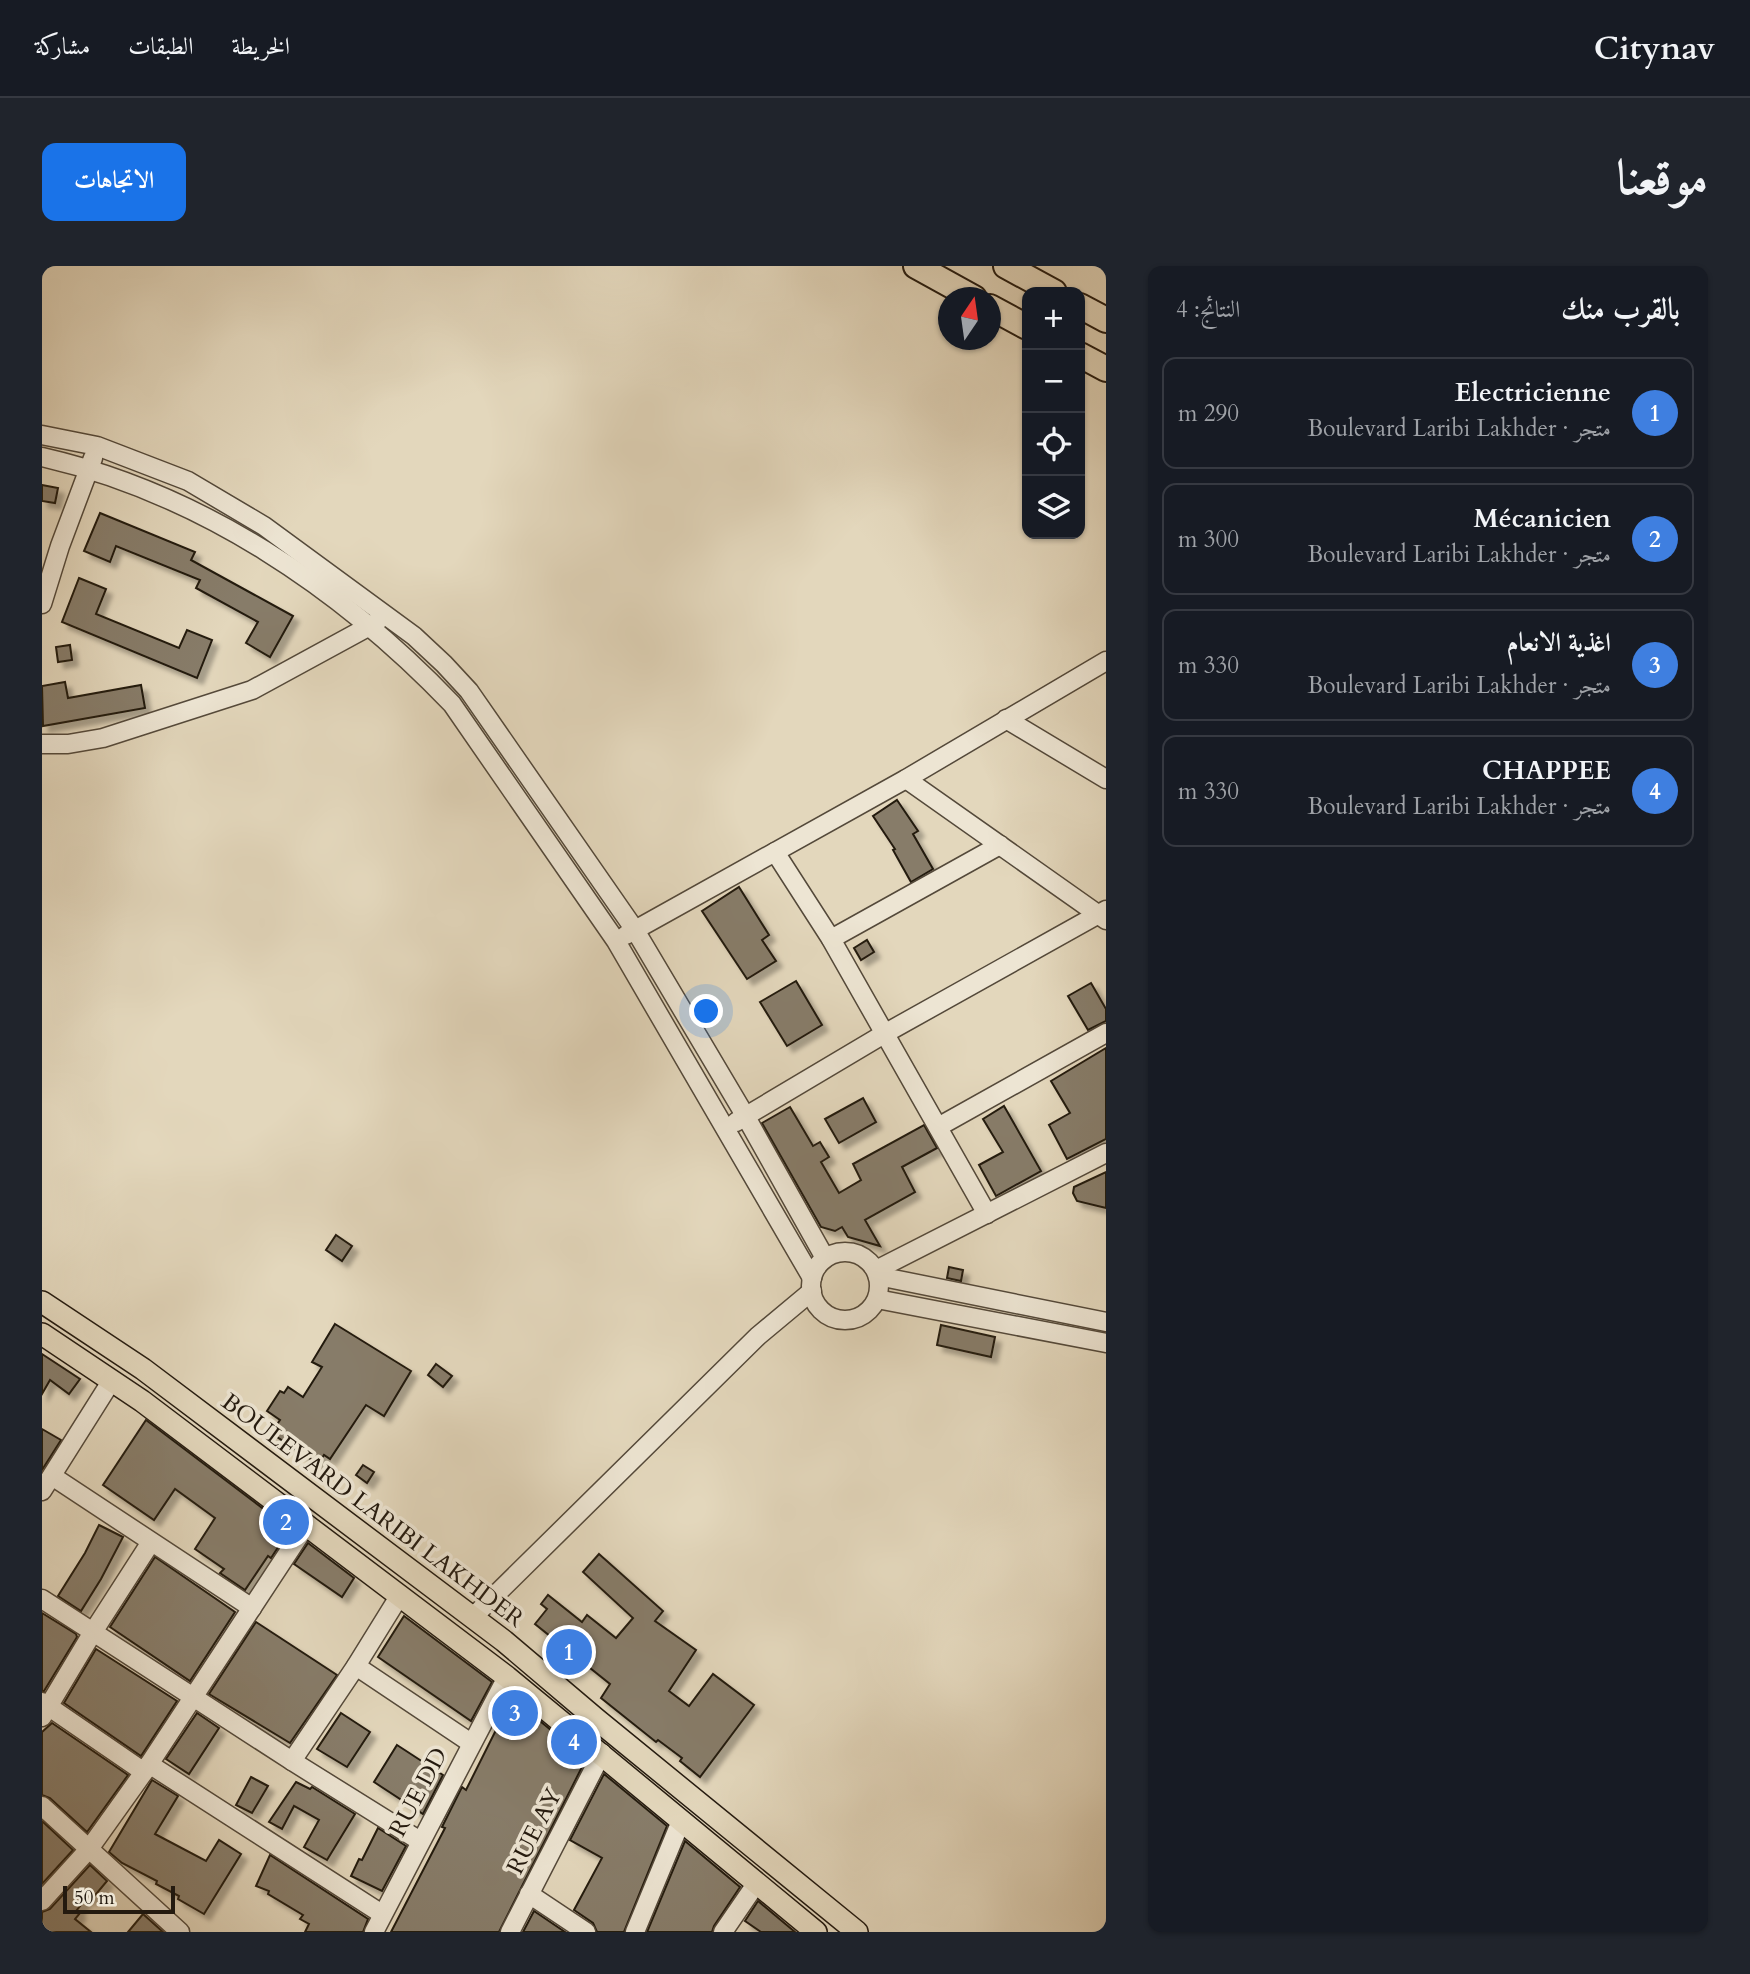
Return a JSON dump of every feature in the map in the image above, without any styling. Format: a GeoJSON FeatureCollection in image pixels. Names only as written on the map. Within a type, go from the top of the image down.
{"type":"FeatureCollection","features":[{"type":"Feature","properties":{"kind":"highway"},"geometry":{"type":"LineString","coordinates":[[916,266],[954,287]]}},
{"type":"Feature","properties":{"kind":"highway"},"geometry":{"type":"LineString","coordinates":[[1006,266],[1045,287]]}},
{"type":"Feature","properties":{"kind":"highway"},"geometry":{"type":"LineString","coordinates":[[1085,309],[1106,320]]}},
{"type":"Feature","properties":{"kind":"highway"},"geometry":{"type":"LineString","coordinates":[[1001,313],[1022,324]]}},
{"type":"Feature","properties":{"kind":"highway"},"geometry":{"type":"LineString","coordinates":[[1085,358],[1106,369]]}},
{"type":"Feature","properties":{"kind":"main road","name":"BOULEVARD LARIBI LAKHDER"},"geometry":{"type":"LineString","coordinates":[[42,1302],[143,1369],[473,1617],[857,1932]]}},
{"type":"Feature","properties":{"kind":"main road"},"geometry":{"type":"LineString","coordinates":[[42,1335],[112,1380],[507,1676],[816,1932]]}},
{"type":"Feature","properties":{"kind":"main road"},"geometry":{"type":"LineString","coordinates":[[507,1676],[522,1656]]}},
{"type":"Feature","properties":{"kind":"street"},"geometry":{"type":"LineString","coordinates":[[42,435],[97,446],[188,481],[264,526],[387,615],[444,664],[469,691],[635,930],[746,1117],[825,1258]]}},
{"type":"Feature","properties":{"kind":"street"},"geometry":{"type":"LineString","coordinates":[[42,604],[97,446]]}},
{"type":"Feature","properties":{"kind":"street"},"geometry":{"type":"LineString","coordinates":[[42,457],[90,468],[177,502],[236,533],[277,558],[370,628],[423,674],[452,704],[617,941],[727,1128],[812,1285],[820,1309],[836,1319],[856,1318],[865,1314],[877,1299],[880,1289],[877,1273],[863,1256],[853,1253],[834,1254],[825,1258],[819,1264],[812,1285],[473,1617]]}},
{"type":"Feature","properties":{"kind":"street"},"geometry":{"type":"LineString","coordinates":[[42,744],[68,744],[103,738],[252,690],[370,628],[387,615]]}},
{"type":"Feature","properties":{"kind":"street"},"geometry":{"type":"LineString","coordinates":[[617,941],[906,779],[1106,661]]}},
{"type":"Feature","properties":{"kind":"street"},"geometry":{"type":"LineString","coordinates":[[1006,719],[1106,779]]}},
{"type":"Feature","properties":{"kind":"street"},"geometry":{"type":"LineString","coordinates":[[727,1128],[884,1034],[1104,915],[906,779]]}},
{"type":"Feature","properties":{"kind":"street"},"geometry":{"type":"LineString","coordinates":[[831,939],[1000,845]]}},
{"type":"Feature","properties":{"kind":"street"},"geometry":{"type":"LineString","coordinates":[[775,852],[831,939],[986,1214]]}},
{"type":"Feature","properties":{"kind":"street"},"geometry":{"type":"LineString","coordinates":[[938,1127],[1106,1033]]}},
{"type":"Feature","properties":{"kind":"street"},"geometry":{"type":"LineString","coordinates":[[877,1273],[1106,1153]]}},
{"type":"Feature","properties":{"kind":"street"},"geometry":{"type":"LineString","coordinates":[[877,1273],[1106,1322]]}},
{"type":"Feature","properties":{"kind":"street"},"geometry":{"type":"LineString","coordinates":[[877,1299],[1106,1343]]}},
{"type":"Feature","properties":{"kind":"street"},"geometry":{"type":"LineString","coordinates":[[112,1380],[47,1484],[152,1542],[252,1608]]}},
{"type":"Feature","properties":{"kind":"street"},"geometry":{"type":"LineString","coordinates":[[42,1900],[89,1849],[146,1768],[307,1524]]}},
{"type":"Feature","properties":{"kind":"street"},"geometry":{"type":"LineString","coordinates":[[152,1542],[44,1709],[146,1768],[382,1914]]}},
{"type":"Feature","properties":{"kind":"street"},"geometry":{"type":"LineString","coordinates":[[292,1761],[400,1595]]}},
{"type":"Feature","properties":{"kind":"street"},"geometry":{"type":"LineString","coordinates":[[42,1599],[420,1841]]}},
{"type":"Feature","properties":{"kind":"street"},"geometry":{"type":"LineString","coordinates":[[356,1666],[471,1742]]}},
{"type":"Feature","properties":{"kind":"street","name":"RUE DD"},"geometry":{"type":"LineString","coordinates":[[374,1932],[507,1676]]}},
{"type":"Feature","properties":{"kind":"street","name":"RUE AY"},"geometry":{"type":"LineString","coordinates":[[510,1932],[602,1753]]}},
{"type":"Feature","properties":{"kind":"street"},"geometry":{"type":"LineString","coordinates":[[42,1806],[180,1932]]}},
{"type":"Feature","properties":{"kind":"street"},"geometry":{"type":"LineString","coordinates":[[635,1932],[681,1821]]}},
{"type":"Feature","properties":{"kind":"street"},"geometry":{"type":"LineString","coordinates":[[723,1932],[756,1884]]}},
{"type":"Feature","properties":{"kind":"street"},"geometry":{"type":"LineString","coordinates":[[529,1894],[586,1932]]}},
{"type":"Feature","properties":{"kind":"building"},"geometry":{"type":"Polygon","coordinates":[[[42,485],[58,488],[55,503],[42,501],[42,485]]]}},
{"type":"Feature","properties":{"kind":"building"},"geometry":{"type":"Polygon","coordinates":[[[100,513],[195,552],[191,560],[293,616],[270,657],[246,643],[258,622],[196,588],[200,580],[116,546],[110,562],[84,551],[100,513]]]}},
{"type":"Feature","properties":{"kind":"building"},"geometry":{"type":"Polygon","coordinates":[[[79,578],[106,589],[96,614],[179,648],[187,630],[212,640],[197,678],[62,622],[79,578]]]}},
{"type":"Feature","properties":{"kind":"building"},"geometry":{"type":"Polygon","coordinates":[[[70,645],[72,660],[58,662],[56,647],[70,645]]]}},
{"type":"Feature","properties":{"kind":"building"},"geometry":{"type":"Polygon","coordinates":[[[65,682],[68,698],[141,685],[145,708],[43,726],[42,686],[65,682]]]}},
{"type":"Feature","properties":{"kind":"building"},"geometry":{"type":"Polygon","coordinates":[[[897,800],[918,831],[913,834],[933,869],[911,882],[893,850],[895,849],[873,816],[897,800]]]}},
{"type":"Feature","properties":{"kind":"building"},"geometry":{"type":"Polygon","coordinates":[[[739,887],[769,935],[762,940],[776,961],[747,979],[702,911],[739,887]]]}},
{"type":"Feature","properties":{"kind":"building"},"geometry":{"type":"Polygon","coordinates":[[[867,940],[874,952],[861,960],[854,948],[867,940]]]}},
{"type":"Feature","properties":{"kind":"building"},"geometry":{"type":"Polygon","coordinates":[[[796,981],[822,1025],[787,1046],[760,1002],[796,981]]]}},
{"type":"Feature","properties":{"kind":"building"},"geometry":{"type":"Polygon","coordinates":[[[1091,983],[1106,1009],[1106,1021],[1088,1030],[1068,996],[1091,983]]]}},
{"type":"Feature","properties":{"kind":"building"},"geometry":{"type":"Polygon","coordinates":[[[1106,1048],[1106,1139],[1067,1159],[1049,1125],[1070,1113],[1051,1081],[1106,1048]]]}},
{"type":"Feature","properties":{"kind":"building"},"geometry":{"type":"Polygon","coordinates":[[[863,1098],[876,1122],[839,1143],[825,1119],[863,1098]]]}},
{"type":"Feature","properties":{"kind":"building"},"geometry":{"type":"Polygon","coordinates":[[[1004,1106],[1041,1171],[996,1196],[979,1165],[1003,1152],[983,1119],[1004,1106]]]}},
{"type":"Feature","properties":{"kind":"building"},"geometry":{"type":"Polygon","coordinates":[[[790,1107],[813,1146],[820,1142],[829,1157],[821,1162],[839,1193],[861,1180],[853,1164],[924,1125],[937,1148],[902,1167],[915,1192],[865,1220],[880,1246],[848,1237],[842,1227],[835,1231],[821,1227],[762,1123],[790,1107]]]}},
{"type":"Feature","properties":{"kind":"building"},"geometry":{"type":"Polygon","coordinates":[[[1106,1172],[1106,1208],[1077,1201],[1073,1193],[1074,1187],[1106,1172]]]}},
{"type":"Feature","properties":{"kind":"building"},"geometry":{"type":"Polygon","coordinates":[[[336,1235],[352,1246],[342,1261],[326,1250],[336,1235]]]}},
{"type":"Feature","properties":{"kind":"building"},"geometry":{"type":"Polygon","coordinates":[[[949,1267],[963,1270],[961,1281],[947,1278],[949,1267]]]}},
{"type":"Feature","properties":{"kind":"building"},"geometry":{"type":"Polygon","coordinates":[[[335,1324],[411,1371],[384,1416],[366,1405],[330,1459],[324,1455],[318,1464],[271,1433],[280,1420],[267,1411],[280,1391],[284,1393],[288,1387],[303,1397],[322,1367],[312,1362],[335,1324]]]}},
{"type":"Feature","properties":{"kind":"building"},"geometry":{"type":"Polygon","coordinates":[[[941,1325],[995,1337],[991,1357],[937,1345],[941,1325]]]}},
{"type":"Feature","properties":{"kind":"building"},"geometry":{"type":"Polygon","coordinates":[[[42,1354],[80,1379],[69,1394],[50,1380],[42,1394],[42,1354]]]}},
{"type":"Feature","properties":{"kind":"building"},"geometry":{"type":"Polygon","coordinates":[[[436,1364],[452,1376],[443,1387],[428,1375],[436,1364]]]}},
{"type":"Feature","properties":{"kind":"building"},"geometry":{"type":"Polygon","coordinates":[[[146,1420],[290,1529],[245,1590],[220,1573],[224,1569],[195,1549],[215,1518],[175,1489],[154,1520],[103,1485],[146,1420]]]}},
{"type":"Feature","properties":{"kind":"building"},"geometry":{"type":"Polygon","coordinates":[[[42,1429],[61,1440],[42,1470],[42,1429]]]}},
{"type":"Feature","properties":{"kind":"building"},"geometry":{"type":"Polygon","coordinates":[[[363,1465],[374,1472],[367,1483],[356,1475],[363,1465]]]}},
{"type":"Feature","properties":{"kind":"building"},"geometry":{"type":"Polygon","coordinates":[[[99,1525],[123,1537],[81,1611],[58,1596],[99,1525]]]}},
{"type":"Feature","properties":{"kind":"building"},"geometry":{"type":"Polygon","coordinates":[[[308,1543],[354,1578],[342,1597],[294,1564],[308,1543]]]}},
{"type":"Feature","properties":{"kind":"building"},"geometry":{"type":"Polygon","coordinates":[[[599,1554],[663,1611],[655,1621],[696,1650],[669,1691],[689,1706],[713,1674],[754,1705],[700,1777],[680,1761],[682,1758],[658,1740],[656,1742],[601,1698],[610,1684],[535,1624],[547,1609],[541,1604],[548,1595],[582,1622],[587,1615],[616,1638],[633,1618],[583,1572],[599,1554]]]}},
{"type":"Feature","properties":{"kind":"building"},"geometry":{"type":"Polygon","coordinates":[[[155,1557],[235,1612],[190,1681],[110,1627],[155,1557]]]}},
{"type":"Feature","properties":{"kind":"building"},"geometry":{"type":"Polygon","coordinates":[[[42,1613],[77,1637],[44,1691],[42,1691],[42,1613]]]}},
{"type":"Feature","properties":{"kind":"building"},"geometry":{"type":"Polygon","coordinates":[[[404,1616],[492,1682],[471,1721],[378,1657],[404,1616]]]}},
{"type":"Feature","properties":{"kind":"building"},"geometry":{"type":"Polygon","coordinates":[[[256,1622],[337,1675],[290,1743],[209,1694],[256,1622]]]}},
{"type":"Feature","properties":{"kind":"building"},"geometry":{"type":"Polygon","coordinates":[[[96,1649],[177,1701],[141,1756],[64,1703],[96,1649]]]}},
{"type":"Feature","properties":{"kind":"building"},"geometry":{"type":"Polygon","coordinates":[[[512,1698],[586,1759],[499,1932],[391,1932],[445,1828],[442,1827],[462,1787],[466,1790],[512,1698]]]}},
{"type":"Feature","properties":{"kind":"building"},"geometry":{"type":"Polygon","coordinates":[[[197,1713],[219,1728],[189,1774],[166,1759],[197,1713]]]}},
{"type":"Feature","properties":{"kind":"building"},"geometry":{"type":"Polygon","coordinates":[[[341,1713],[370,1732],[347,1767],[317,1749],[341,1713]]]}},
{"type":"Feature","properties":{"kind":"building"},"geometry":{"type":"Polygon","coordinates":[[[52,1723],[128,1775],[87,1832],[50,1798],[42,1795],[42,1732],[52,1723]]]}},
{"type":"Feature","properties":{"kind":"building"},"geometry":{"type":"Polygon","coordinates":[[[397,1745],[443,1775],[423,1814],[374,1782],[397,1745]]]}},
{"type":"Feature","properties":{"kind":"building"},"geometry":{"type":"Polygon","coordinates":[[[604,1774],[667,1826],[624,1932],[597,1932],[593,1923],[574,1910],[602,1858],[570,1840],[604,1774]]]}},
{"type":"Feature","properties":{"kind":"building"},"geometry":{"type":"Polygon","coordinates":[[[251,1777],[268,1786],[252,1813],[236,1805],[251,1777]]]}},
{"type":"Feature","properties":{"kind":"building"},"geometry":{"type":"Polygon","coordinates":[[[152,1780],[178,1796],[155,1834],[206,1861],[219,1840],[241,1854],[204,1914],[156,1884],[157,1881],[122,1863],[109,1852],[152,1780]]]}},
{"type":"Feature","properties":{"kind":"building"},"geometry":{"type":"Polygon","coordinates":[[[296,1782],[310,1789],[312,1787],[355,1814],[327,1860],[304,1847],[319,1820],[294,1806],[282,1829],[269,1822],[296,1782]]]}},
{"type":"Feature","properties":{"kind":"building"},"geometry":{"type":"Polygon","coordinates":[[[42,1821],[73,1850],[42,1884],[42,1821]]]}},
{"type":"Feature","properties":{"kind":"building"},"geometry":{"type":"Polygon","coordinates":[[[378,1828],[406,1846],[382,1891],[351,1876],[378,1828]]]}},
{"type":"Feature","properties":{"kind":"building"},"geometry":{"type":"Polygon","coordinates":[[[685,1841],[740,1887],[712,1932],[647,1932],[685,1841]]]}},
{"type":"Feature","properties":{"kind":"building"},"geometry":{"type":"Polygon","coordinates":[[[270,1855],[368,1919],[363,1932],[305,1932],[309,1924],[300,1919],[303,1915],[268,1894],[269,1891],[256,1886],[270,1855]]]}},
{"type":"Feature","properties":{"kind":"building"},"geometry":{"type":"Polygon","coordinates":[[[90,1865],[107,1881],[92,1899],[88,1896],[77,1910],[80,1913],[75,1919],[91,1932],[42,1932],[42,1912],[50,1909],[90,1865]]]}},
{"type":"Feature","properties":{"kind":"building"},"geometry":{"type":"Polygon","coordinates":[[[758,1901],[795,1932],[761,1932],[745,1921],[758,1901]]]}},
{"type":"Feature","properties":{"kind":"building"},"geometry":{"type":"Polygon","coordinates":[[[534,1911],[565,1932],[523,1932],[534,1911]]]}},
{"type":"Feature","properties":{"kind":"building"},"geometry":{"type":"Polygon","coordinates":[[[143,1914],[163,1932],[128,1932],[143,1914]]]}},
{"type":"Feature","properties":{"kind":"place","name":"Mécanicien"},"geometry":{"type":"Point","coordinates":[286,1522]}},
{"type":"Feature","properties":{"kind":"place","name":"Electricienne"},"geometry":{"type":"Point","coordinates":[569,1652]}},
{"type":"Feature","properties":{"kind":"place","name":"اغذية الانعام"},"geometry":{"type":"Point","coordinates":[515,1713]}},
{"type":"Feature","properties":{"kind":"place","name":"CHAPPEE"},"geometry":{"type":"Point","coordinates":[574,1742]}}]}
